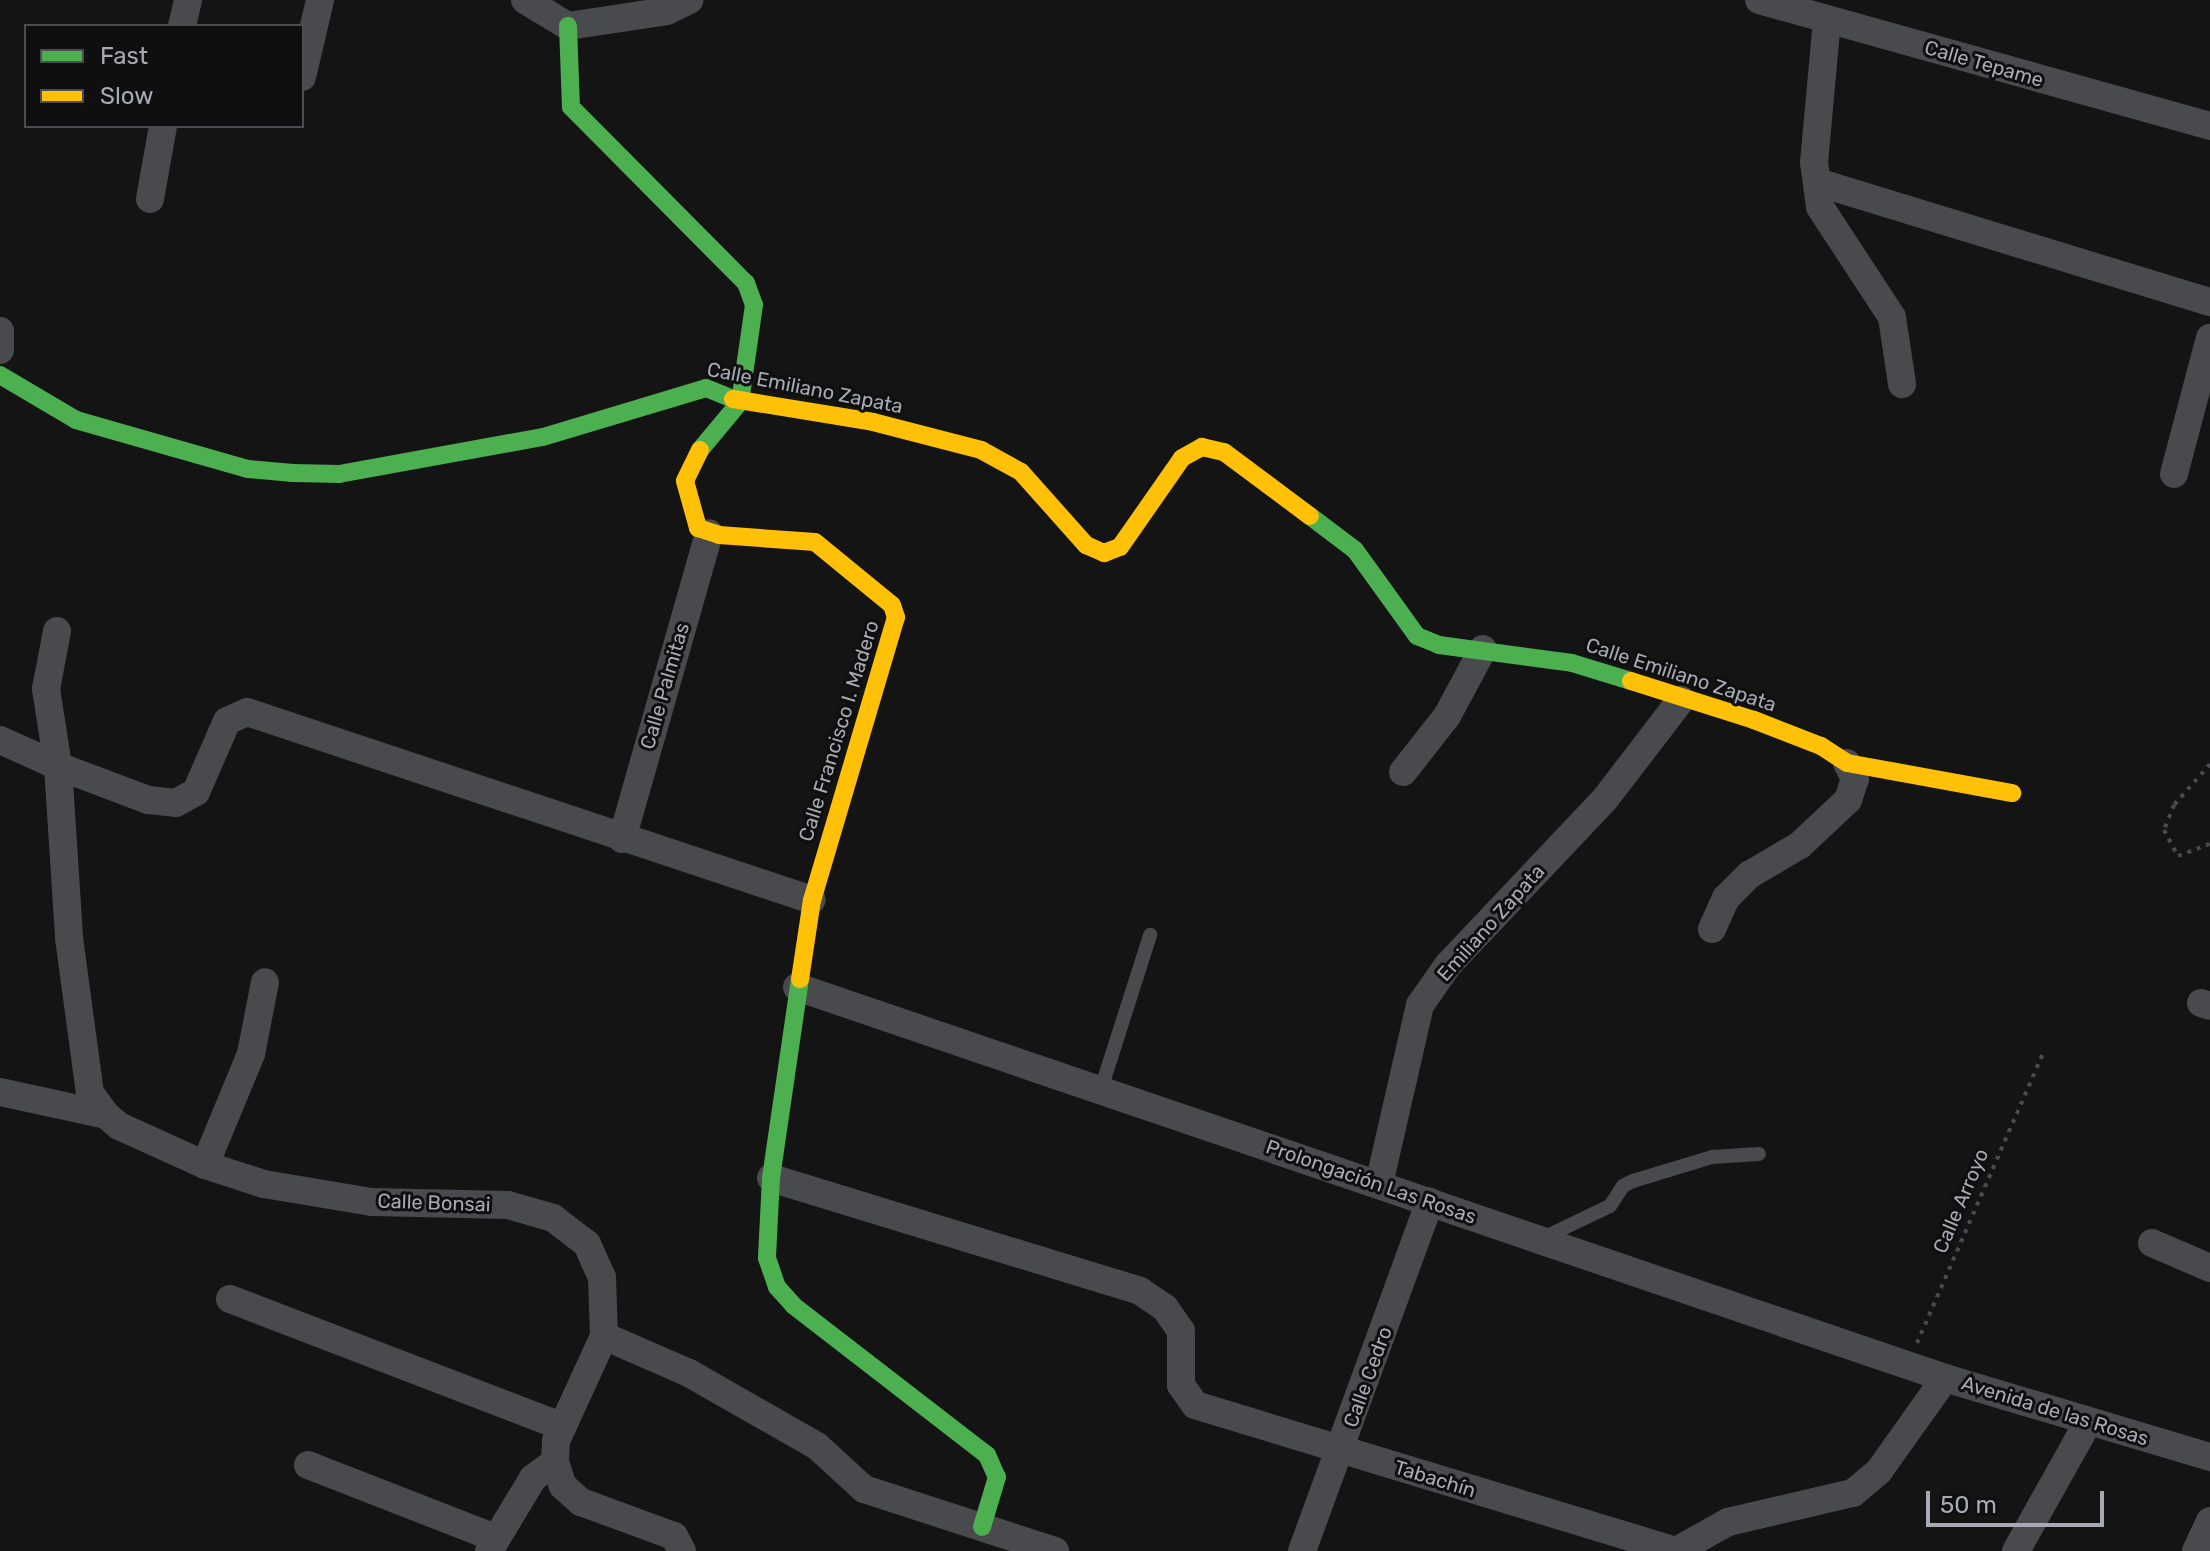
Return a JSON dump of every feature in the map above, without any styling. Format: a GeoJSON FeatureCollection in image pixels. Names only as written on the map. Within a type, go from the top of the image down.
{"type":"FeatureCollection","features":[{"type":"Feature","properties":{"kind":"street"},"geometry":{"type":"LineString","coordinates":[[182,24],[188,0]]}},
{"type":"Feature","properties":{"kind":"street"},"geometry":{"type":"LineString","coordinates":[[304,68],[320,0]]}},
{"type":"Feature","properties":{"kind":"street"},"geometry":{"type":"LineString","coordinates":[[525,0],[568,26],[667,11],[690,0]]}},
{"type":"Feature","properties":{"kind":"street","name":"Calle Tepame"},"geometry":{"type":"LineString","coordinates":[[1759,0],[2210,126]]}},
{"type":"Feature","properties":{"kind":"street"},"geometry":{"type":"LineString","coordinates":[[1827,20],[1814,162],[1817,182],[1825,215],[1892,317],[1902,384]]}},
{"type":"Feature","properties":{"kind":"street"},"geometry":{"type":"LineString","coordinates":[[568,26],[571,107],[746,283],[754,305],[754,331],[740,402],[694,457],[685,481],[698,528],[709,533]]}},
{"type":"Feature","properties":{"kind":"street"},"geometry":{"type":"LineString","coordinates":[[150,199],[160,166],[163,128]]}},
{"type":"Feature","properties":{"kind":"street"},"geometry":{"type":"LineString","coordinates":[[1817,182],[2210,302]]}},
{"type":"Feature","properties":{"kind":"street"},"geometry":{"type":"LineString","coordinates":[[0,331],[0,350]]}},
{"type":"Feature","properties":{"kind":"street"},"geometry":{"type":"LineString","coordinates":[[2174,474],[2210,338]]}},
{"type":"Feature","properties":{"kind":"street","name":"Calle Emiliano Zapata"},"geometry":{"type":"LineString","coordinates":[[0,375],[76,420],[248,469],[293,473],[353,472],[543,437],[694,389],[740,402],[873,422],[981,450],[1021,472],[1086,545],[1104,553],[1120,547],[1182,458],[1202,447],[1224,452],[1355,550],[1417,636],[1439,645],[1572,663],[1681,700],[1754,720],[1821,746],[1847,763],[2012,793]]}},
{"type":"Feature","properties":{"kind":"street","name":"Calle Palmitas"},"geometry":{"type":"LineString","coordinates":[[622,839],[709,533]]}},
{"type":"Feature","properties":{"kind":"street","name":"Calle Francisco I. Madero"},"geometry":{"type":"LineString","coordinates":[[709,533],[815,542],[892,605],[896,617],[812,900],[771,1178],[767,1258],[777,1287],[794,1306],[987,1455],[997,1477],[982,1527]]}},
{"type":"Feature","properties":{"kind":"street"},"geometry":{"type":"LineString","coordinates":[[57,631],[46,689],[58,766],[69,938],[90,1093],[106,1115]]}},
{"type":"Feature","properties":{"kind":"street"},"geometry":{"type":"LineString","coordinates":[[1403,772],[1447,716],[1483,649]]}},
{"type":"Feature","properties":{"kind":"street","name":"Emiliano Zapata"},"geometry":{"type":"LineString","coordinates":[[1379,1184],[1420,1005],[1448,965],[1605,799],[1681,700]]}},
{"type":"Feature","properties":{"kind":"street"},"geometry":{"type":"LineString","coordinates":[[0,740],[148,800],[176,803],[196,792],[227,721],[247,712],[271,716],[622,839],[812,900]]}},
{"type":"Feature","properties":{"kind":"street"},"geometry":{"type":"LineString","coordinates":[[1712,929],[1726,898],[1749,875],[1800,845],[1848,800],[1855,779],[1847,763]]}},
{"type":"Feature","properties":{"kind":"street"},"geometry":{"type":"LineString","coordinates":[[205,1165],[251,1054],[265,982]]}},
{"type":"Feature","properties":{"kind":"street","name":"Prolongación Las Rosas"},"geometry":{"type":"LineString","coordinates":[[797,987],[1945,1378]]}},
{"type":"Feature","properties":{"kind":"street"},"geometry":{"type":"LineString","coordinates":[[0,1092],[106,1115]]}},
{"type":"Feature","properties":{"kind":"street","name":"Calle Bonsai"},"geometry":{"type":"LineString","coordinates":[[106,1115],[119,1126],[205,1165],[264,1184],[333,1197],[508,1205],[553,1218],[587,1244],[602,1277],[604,1336]]}},
{"type":"Feature","properties":{"kind":"street","name":"Tabachín"},"geometry":{"type":"LineString","coordinates":[[771,1178],[1140,1291],[1165,1308],[1181,1331],[1181,1385],[1195,1405],[1676,1551]]}},
{"type":"Feature","properties":{"kind":"street","name":"Calle Cedro"},"geometry":{"type":"LineString","coordinates":[[1302,1551],[1430,1202]]}},
{"type":"Feature","properties":{"kind":"street"},"geometry":{"type":"LineString","coordinates":[[2152,1243],[2210,1268]]}},
{"type":"Feature","properties":{"kind":"street"},"geometry":{"type":"LineString","coordinates":[[230,1299],[560,1426]]}},
{"type":"Feature","properties":{"kind":"street"},"geometry":{"type":"LineString","coordinates":[[682,1551],[674,1536],[581,1502],[563,1486],[555,1462],[560,1426],[604,1336],[689,1373],[817,1446],[864,1489],[1055,1551]]}},
{"type":"Feature","properties":{"kind":"street","name":"Avenida de las Rosas"},"geometry":{"type":"LineString","coordinates":[[1676,1551],[1728,1522],[1853,1493],[1879,1471],[1945,1378],[2210,1457]]}},
{"type":"Feature","properties":{"kind":"street"},"geometry":{"type":"LineString","coordinates":[[2016,1551],[2088,1422]]}},
{"type":"Feature","properties":{"kind":"street"},"geometry":{"type":"LineString","coordinates":[[308,1465],[492,1545],[533,1478],[555,1462]]}},
{"type":"Feature","properties":{"kind":"street"},"geometry":{"type":"LineString","coordinates":[[2196,1551],[2210,1521]]}},
{"type":"Feature","properties":{"kind":"lane"},"geometry":{"type":"LineString","coordinates":[[1101,1089],[1150,935]]}},
{"type":"Feature","properties":{"kind":"lane"},"geometry":{"type":"LineString","coordinates":[[1541,1239],[1610,1206],[1623,1186],[1633,1181],[1712,1157],[1759,1154]]}},
{"type":"Feature","properties":{"kind":"path"},"geometry":{"type":"LineString","coordinates":[[2210,764],[2174,805],[2164,830],[2178,856],[2210,844]]}},
{"type":"Feature","properties":{"kind":"path","name":"Calle Arroyo"},"geometry":{"type":"LineString","coordinates":[[1908,1364],[2044,1051]]}},
{"type":"Feature","properties":{"kind":"traffic: fast"},"geometry":{"type":"LineString","coordinates":[[568,26],[571,107],[746,283],[754,305],[740,402],[700,450]]}},
{"type":"Feature","properties":{"kind":"traffic: fast"},"geometry":{"type":"LineString","coordinates":[[0,375],[76,420],[248,469],[293,473],[339,474],[543,437],[706,388],[733,399]]}},
{"type":"Feature","properties":{"kind":"traffic: fast"},"geometry":{"type":"LineString","coordinates":[[1310,516],[1355,550],[1417,636],[1439,645],[1572,663],[1631,681]]}},
{"type":"Feature","properties":{"kind":"traffic: fast"},"geometry":{"type":"LineString","coordinates":[[800,979],[771,1178],[767,1258],[777,1287],[794,1306],[987,1455],[997,1477],[982,1527]]}},
{"type":"Feature","properties":{"kind":"traffic: slow"},"geometry":{"type":"LineString","coordinates":[[733,399],[873,422],[981,450],[1021,472],[1086,545],[1104,553],[1120,547],[1182,458],[1202,447],[1224,452],[1310,516]]}},
{"type":"Feature","properties":{"kind":"traffic: slow"},"geometry":{"type":"LineString","coordinates":[[700,450],[685,481],[698,528],[719,535],[815,542],[892,605],[896,617],[812,900],[800,979]]}},
{"type":"Feature","properties":{"kind":"traffic: slow"},"geometry":{"type":"LineString","coordinates":[[1631,681],[1754,720],[1821,746],[1847,763],[2012,793]]}}]}
